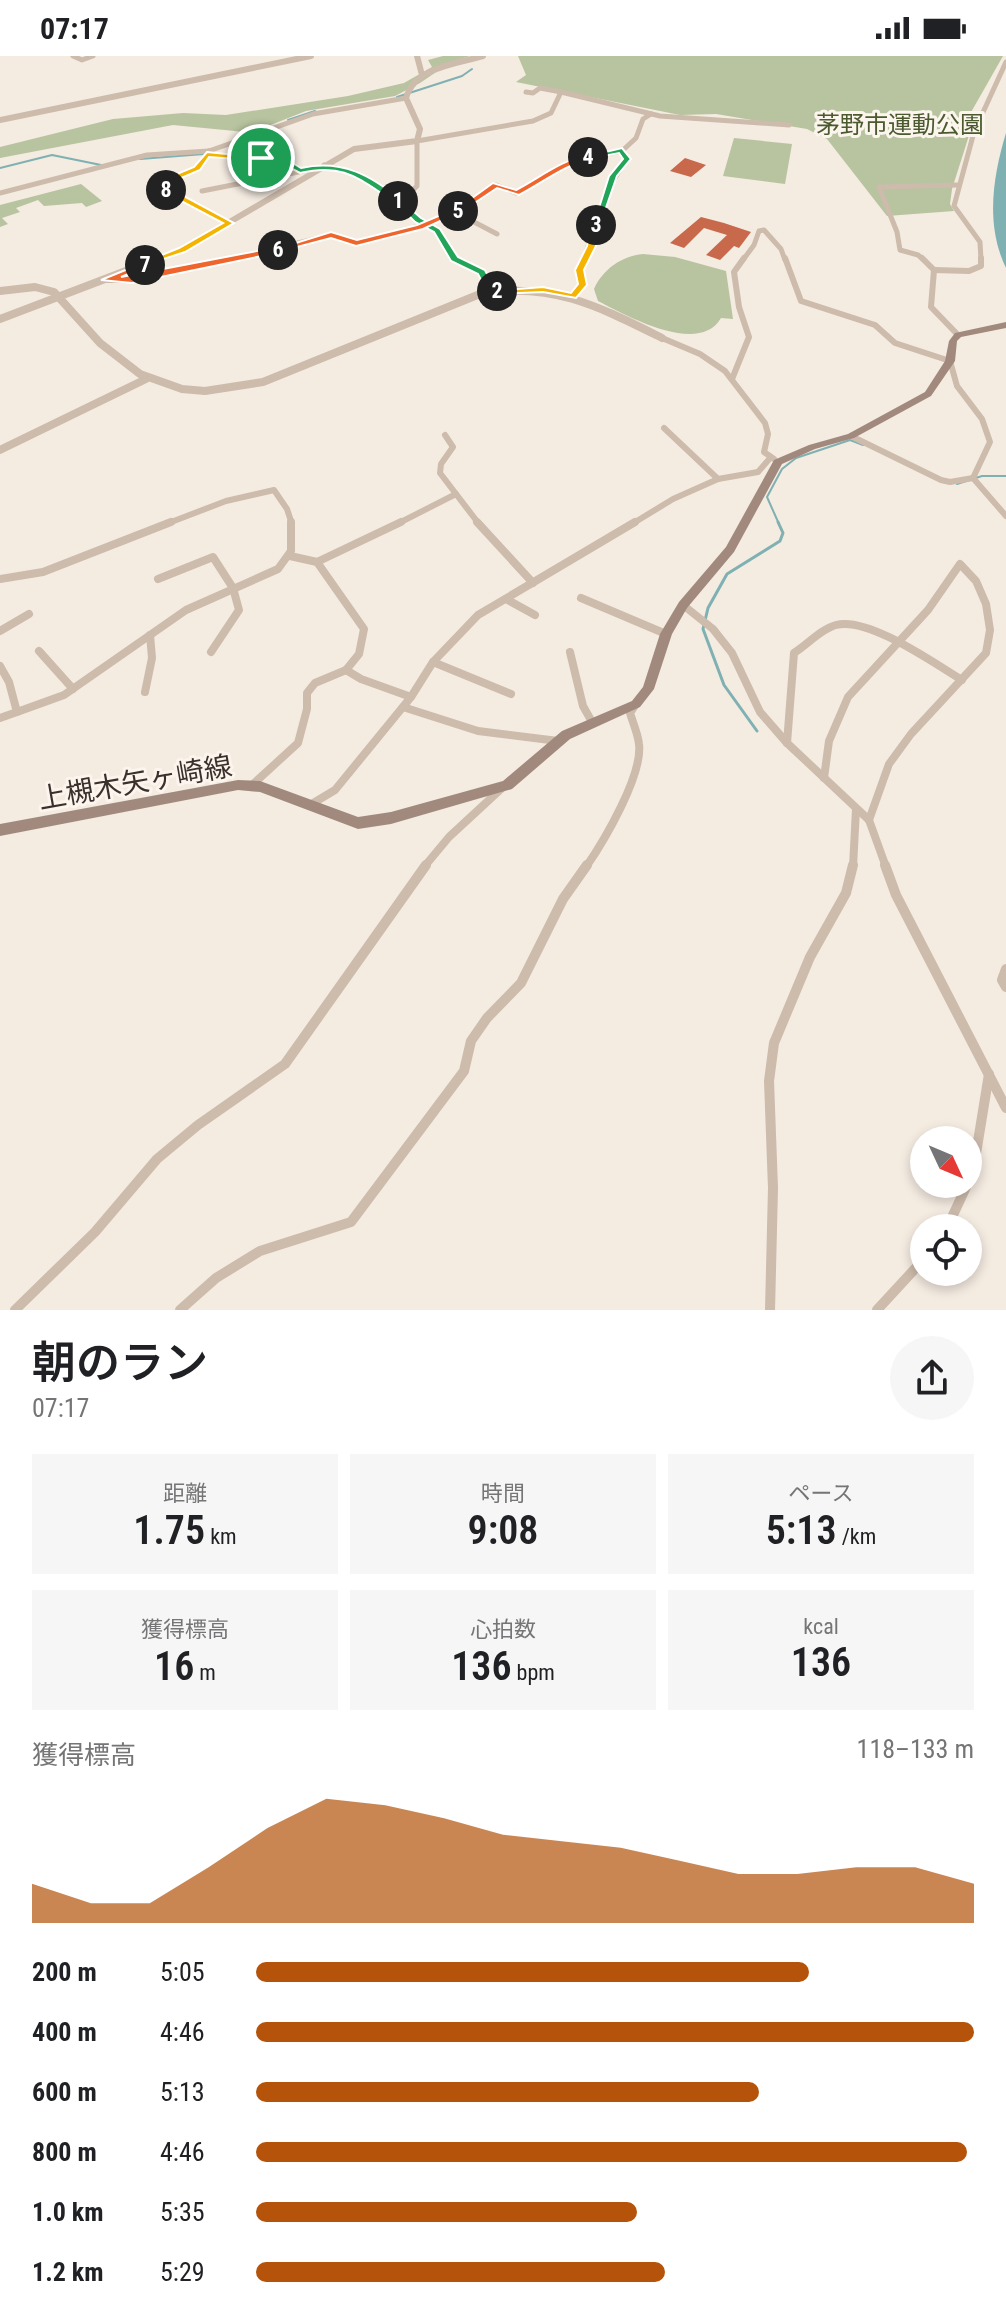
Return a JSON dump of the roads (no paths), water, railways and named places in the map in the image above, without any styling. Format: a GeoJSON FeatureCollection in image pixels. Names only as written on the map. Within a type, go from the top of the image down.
{"type":"FeatureCollection","features":[{"type":"Feature","properties":{"kind":"main road"},"geometry":{"type":"LineString","coordinates":[[636,704],[648,689],[666,634],[688,609],[730,549],[775,460],[851,436],[928,394],[950,361],[953,341],[958,335],[1006,325]]}},
{"type":"Feature","properties":{"kind":"main road","name":"上槻木矢ヶ崎線"},"geometry":{"type":"LineString","coordinates":[[0,830],[238,785],[251,786],[358,823],[391,818],[507,785],[558,741],[592,722],[636,704]]}},
{"type":"Feature","properties":{"kind":"street"},"geometry":{"type":"LineString","coordinates":[[73,56],[82,60],[93,56]]}},
{"type":"Feature","properties":{"kind":"street"},"geometry":{"type":"LineString","coordinates":[[0,120],[311,56]]}},
{"type":"Feature","properties":{"kind":"street"},"geometry":{"type":"LineString","coordinates":[[417,56],[422,75]]}},
{"type":"Feature","properties":{"kind":"street"},"geometry":{"type":"LineString","coordinates":[[230,223],[173,195],[162,185],[197,168],[208,153],[229,142],[313,114],[406,95],[422,75],[483,56]]}},
{"type":"Feature","properties":{"kind":"street"},"geometry":{"type":"LineString","coordinates":[[957,185],[879,187],[879,196],[897,232],[900,250],[918,255],[934,270],[969,271],[981,266],[980,242],[954,206],[957,185],[982,108],[1006,62]]}},
{"type":"Feature","properties":{"kind":"street"},"geometry":{"type":"LineString","coordinates":[[526,92],[533,93],[540,88],[632,107],[651,114],[789,125]]}},
{"type":"Feature","properties":{"kind":"street"},"geometry":{"type":"LineString","coordinates":[[0,319],[182,250],[354,149],[533,121],[551,113],[561,92]]}},
{"type":"Feature","properties":{"kind":"street"},"geometry":{"type":"LineString","coordinates":[[400,203],[417,186],[420,129],[406,95]]}},
{"type":"Feature","properties":{"kind":"street"},"geometry":{"type":"LineString","coordinates":[[106,280],[132,280],[274,251],[331,235],[356,243],[426,225],[455,212],[496,185],[516,193],[573,160],[622,151],[636,138],[643,119],[651,114]]}},
{"type":"Feature","properties":{"kind":"street"},"geometry":{"type":"LineString","coordinates":[[573,296],[583,285],[579,270],[592,246],[613,176],[627,159],[622,151]]}},
{"type":"Feature","properties":{"kind":"street"},"geometry":{"type":"LineString","coordinates":[[0,193],[147,155],[208,153],[261,158],[275,156],[300,171]]}},
{"type":"Feature","properties":{"kind":"street"},"geometry":{"type":"LineString","coordinates":[[202,191],[322,166],[355,173],[440,234],[454,259],[485,275],[491,292]]}},
{"type":"Feature","properties":{"kind":"street"},"geometry":{"type":"LineString","coordinates":[[455,212],[497,234]]}},
{"type":"Feature","properties":{"kind":"street"},"geometry":{"type":"LineString","coordinates":[[732,379],[749,337],[739,307],[734,272],[754,245],[759,231],[764,230],[781,249],[801,301],[875,325],[895,343],[950,361],[957,386],[982,419],[990,442],[975,480]]}},
{"type":"Feature","properties":{"kind":"street"},"geometry":{"type":"LineString","coordinates":[[934,270],[929,303],[958,335]]}},
{"type":"Feature","properties":{"kind":"street"},"geometry":{"type":"LineString","coordinates":[[0,291],[36,287],[46,289],[59,297],[77,320],[129,369],[173,389],[208,392],[263,382],[491,292],[543,289],[573,296],[707,358],[732,379],[738,392],[768,424],[770,433],[764,452],[775,460],[753,474],[718,479],[640,517],[478,615],[433,662],[411,697],[335,790],[310,805]]}},
{"type":"Feature","properties":{"kind":"street"},"geometry":{"type":"LineString","coordinates":[[0,450],[146,379]]}},
{"type":"Feature","properties":{"kind":"street"},"geometry":{"type":"LineString","coordinates":[[664,428],[718,479]]}},
{"type":"Feature","properties":{"kind":"street"},"geometry":{"type":"LineString","coordinates":[[445,435],[453,447],[441,464],[440,473],[465,509],[533,583]]}},
{"type":"Feature","properties":{"kind":"street"},"geometry":{"type":"LineString","coordinates":[[851,436],[941,480],[975,480]]}},
{"type":"Feature","properties":{"kind":"street"},"geometry":{"type":"LineString","coordinates":[[975,480],[1006,516]]}},
{"type":"Feature","properties":{"kind":"street"},"geometry":{"type":"LineString","coordinates":[[0,579],[43,572],[226,501],[274,490],[288,508],[293,532],[290,556],[270,573],[186,610],[73,689],[0,718]]}},
{"type":"Feature","properties":{"kind":"street"},"geometry":{"type":"LineString","coordinates":[[290,556],[317,562],[389,530],[456,494]]}},
{"type":"Feature","properties":{"kind":"street"},"geometry":{"type":"LineString","coordinates":[[158,579],[213,557],[233,588],[239,610],[211,652]]}},
{"type":"Feature","properties":{"kind":"street"},"geometry":{"type":"LineString","coordinates":[[251,786],[298,743],[307,709],[307,693],[315,683],[346,670],[359,654],[364,629],[317,562]]}},
{"type":"Feature","properties":{"kind":"street"},"geometry":{"type":"LineString","coordinates":[[824,778],[829,741],[848,697],[928,610],[960,564],[973,573],[984,598],[992,638],[986,653],[911,734],[889,764],[869,820]]}},
{"type":"Feature","properties":{"kind":"street"},"geometry":{"type":"LineString","coordinates":[[581,598],[666,634]]}},
{"type":"Feature","properties":{"kind":"street"},"geometry":{"type":"LineString","coordinates":[[506,599],[535,615]]}},
{"type":"Feature","properties":{"kind":"street"},"geometry":{"type":"LineString","coordinates":[[688,609],[713,629],[732,653],[760,712],[787,743],[869,820],[896,895],[1006,1108]]}},
{"type":"Feature","properties":{"kind":"street"},"geometry":{"type":"LineString","coordinates":[[0,631],[29,614]]}},
{"type":"Feature","properties":{"kind":"street"},"geometry":{"type":"LineString","coordinates":[[787,743],[794,653],[838,624],[856,626],[898,644],[962,680]]}},
{"type":"Feature","properties":{"kind":"street"},"geometry":{"type":"LineString","coordinates":[[145,692],[152,658],[150,635]]}},
{"type":"Feature","properties":{"kind":"street"},"geometry":{"type":"LineString","coordinates":[[39,651],[73,689]]}},
{"type":"Feature","properties":{"kind":"street"},"geometry":{"type":"LineString","coordinates":[[570,652],[583,706],[592,722]]}},
{"type":"Feature","properties":{"kind":"street"},"geometry":{"type":"LineString","coordinates":[[433,662],[511,694]]}},
{"type":"Feature","properties":{"kind":"street"},"geometry":{"type":"LineString","coordinates":[[0,666],[9,682],[17,712]]}},
{"type":"Feature","properties":{"kind":"street"},"geometry":{"type":"LineString","coordinates":[[346,670],[361,679],[411,697]]}},
{"type":"Feature","properties":{"kind":"street"},"geometry":{"type":"LineString","coordinates":[[180,1310],[216,1278],[260,1251],[351,1222],[464,1071],[471,1041],[487,1018],[521,983],[563,899],[605,840],[638,764],[639,744],[630,713],[636,704]]}},
{"type":"Feature","properties":{"kind":"street"},"geometry":{"type":"LineString","coordinates":[[403,707],[478,731],[558,741]]}},
{"type":"Feature","properties":{"kind":"street"},"geometry":{"type":"LineString","coordinates":[[15,1310],[95,1232],[157,1159],[198,1125],[285,1064],[420,872],[449,837],[507,785]]}},
{"type":"Feature","properties":{"kind":"street"},"geometry":{"type":"LineString","coordinates":[[770,1310],[773,1188],[769,1081],[774,1043],[810,957],[846,893],[853,869],[856,808]]}},
{"type":"Feature","properties":{"kind":"street"},"geometry":{"type":"LineString","coordinates":[[1006,969],[1002,980],[1006,987]]}},
{"type":"Feature","properties":{"kind":"street"},"geometry":{"type":"LineString","coordinates":[[956,1214],[978,1163],[989,1074]]}},
{"type":"Feature","properties":{"kind":"street"},"geometry":{"type":"LineString","coordinates":[[877,1310],[910,1274]]}},
{"type":"Feature","properties":{"kind":"water"},"geometry":{"type":"Polygon","coordinates":[[[1006,133],[1006,268],[995,235],[993,200],[1006,133]]]}},
{"type":"Feature","properties":{"kind":"waterway"},"geometry":{"type":"LineString","coordinates":[[397,97],[462,76],[472,69]]}},
{"type":"Feature","properties":{"kind":"waterway"},"geometry":{"type":"LineString","coordinates":[[288,120],[315,111]]}},
{"type":"Feature","properties":{"kind":"waterway"},"geometry":{"type":"LineString","coordinates":[[140,159],[204,154]]}},
{"type":"Feature","properties":{"kind":"waterway"},"geometry":{"type":"LineString","coordinates":[[0,168],[52,155],[101,165]]}},
{"type":"Feature","properties":{"kind":"waterway"},"geometry":{"type":"LineString","coordinates":[[779,524],[767,497],[782,469],[796,458],[850,440],[863,445]]}},
{"type":"Feature","properties":{"kind":"waterway"},"geometry":{"type":"LineString","coordinates":[[957,484],[982,476],[1006,476]]}},
{"type":"Feature","properties":{"kind":"waterway"},"geometry":{"type":"LineString","coordinates":[[757,731],[724,685],[703,629],[708,608],[727,574],[780,541],[783,533],[778,522]]}},
{"type":"Feature","properties":{"kind":"park label","name":"茅野市運動公園"},"geometry":{"type":"Point","coordinates":[900,125]}}]}
